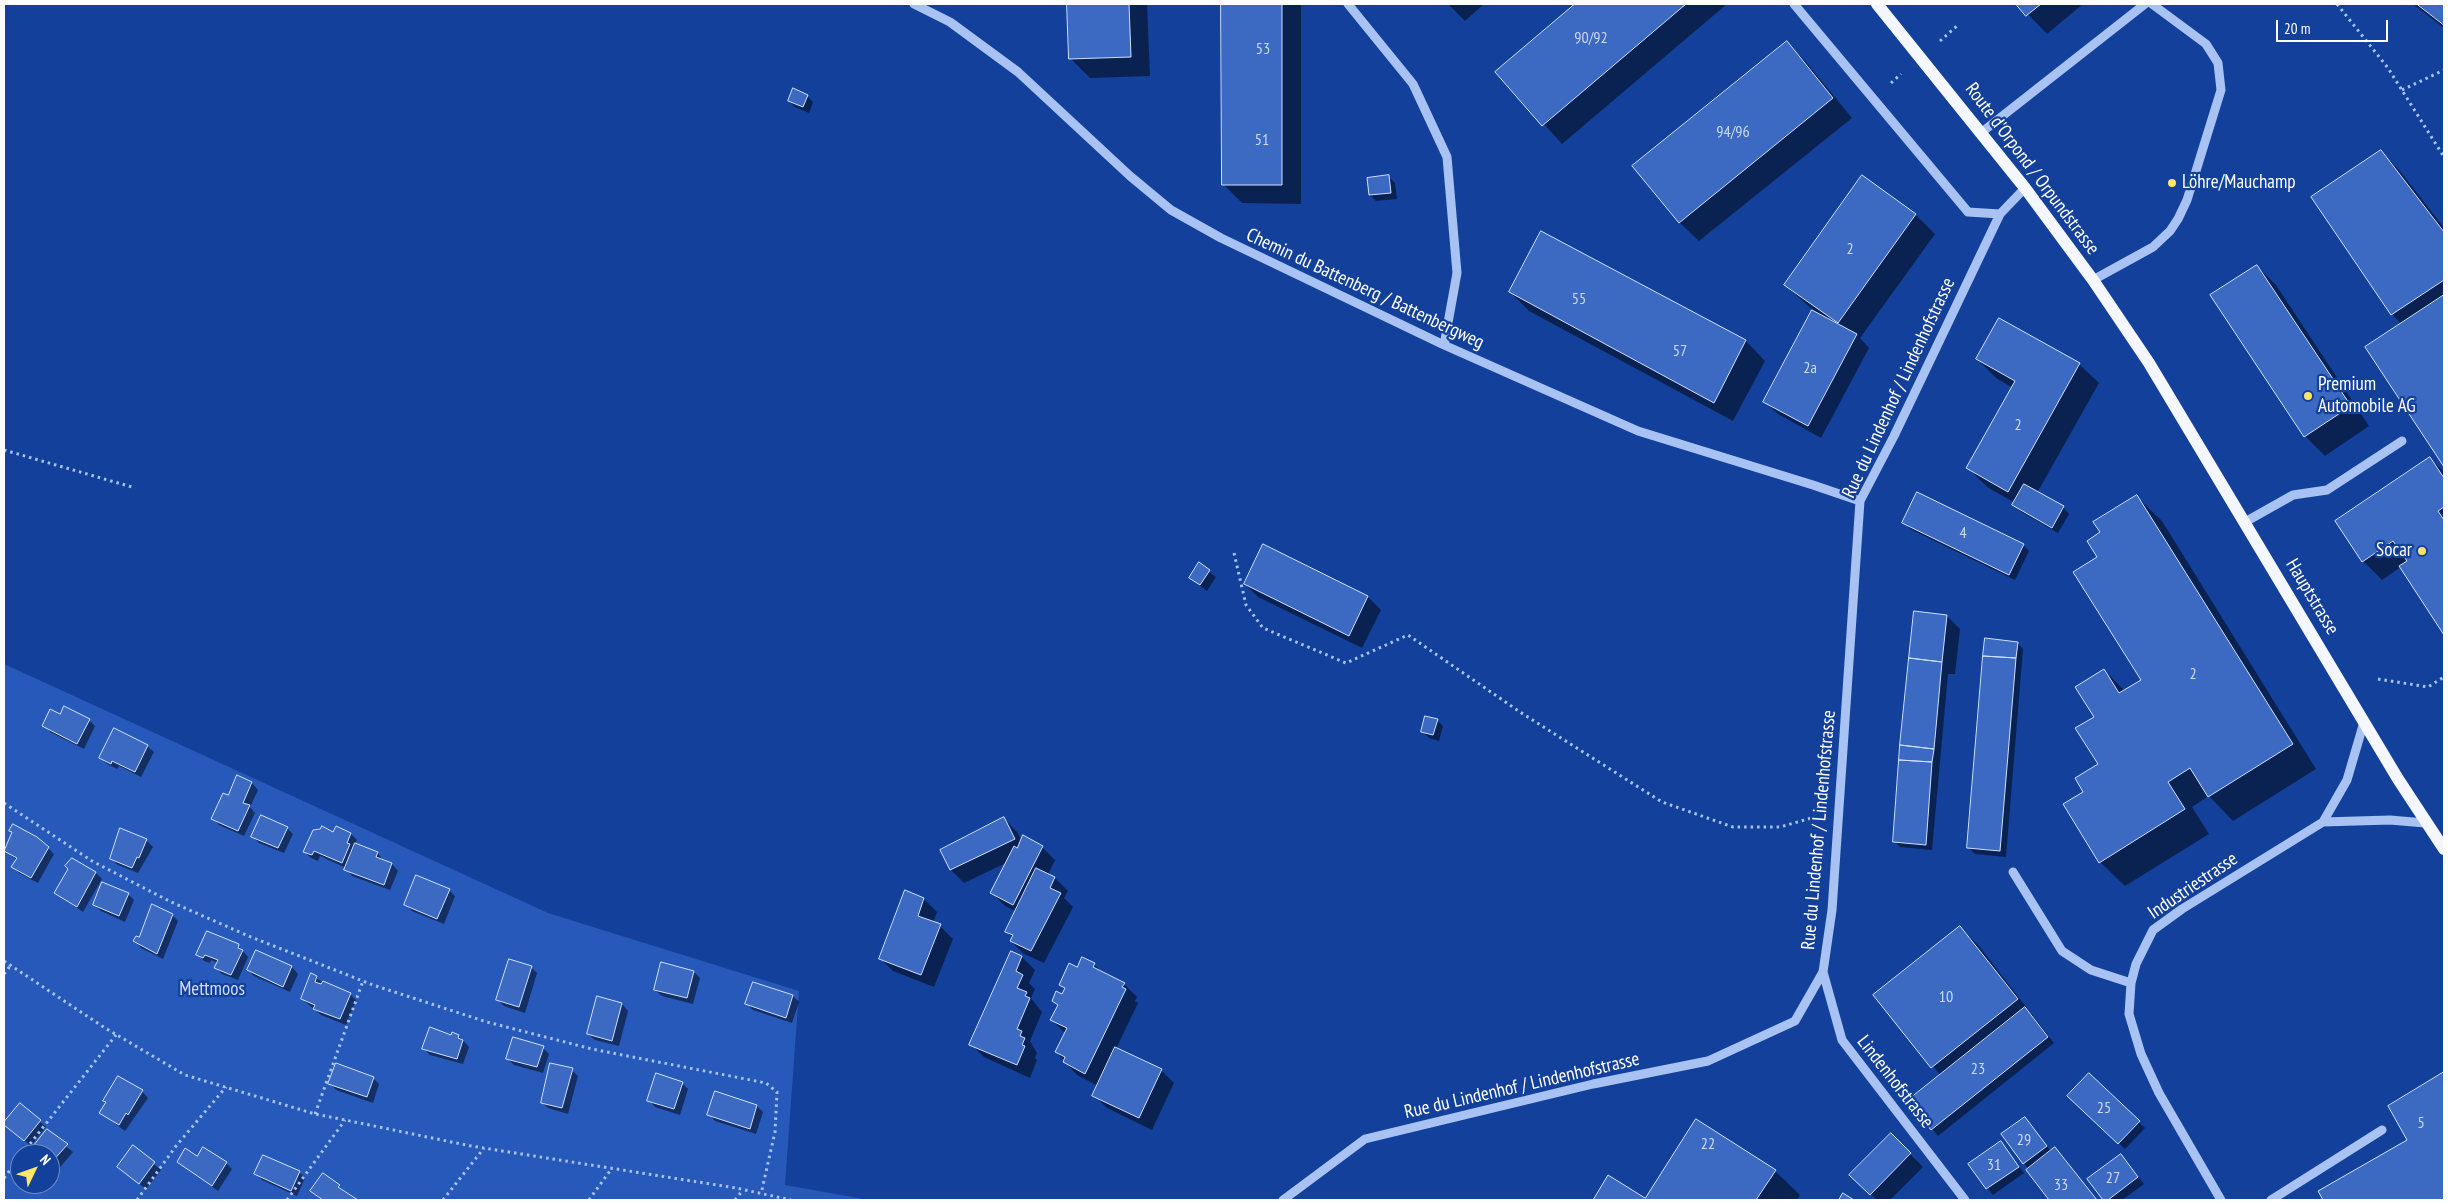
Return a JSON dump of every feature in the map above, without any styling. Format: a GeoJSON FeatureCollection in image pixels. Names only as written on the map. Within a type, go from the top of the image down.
{"type":"FeatureCollection","features":[{"type":"Feature","properties":{"kind":"main road","name":"Route d'Orpond / Orpundstrasse"},"geometry":{"type":"LineString","coordinates":[[1877,4],[1982,132],[2025,188],[2093,280],[2149,364]]}},
{"type":"Feature","properties":{"kind":"main road","name":"Hauptstrasse"},"geometry":{"type":"LineString","coordinates":[[2149,364],[2425,823],[2444,849]]}},
{"type":"Feature","properties":{"kind":"street","name":"Chemin du Battenberg / Battenbergweg"},"geometry":{"type":"LineString","coordinates":[[914,4],[950,22],[1018,72],[1130,176],[1171,210],[1221,238],[1444,345],[1638,432],[1860,501]]}},
{"type":"Feature","properties":{"kind":"street"},"geometry":{"type":"LineString","coordinates":[[1348,4],[1413,84],[1448,157],[1457,273],[1444,345]]}},
{"type":"Feature","properties":{"kind":"street"},"geometry":{"type":"LineString","coordinates":[[1794,4],[1968,212],[2000,214]]}},
{"type":"Feature","properties":{"kind":"street"},"geometry":{"type":"LineString","coordinates":[[1982,132],[2144,4]]}},
{"type":"Feature","properties":{"kind":"street"},"geometry":{"type":"LineString","coordinates":[[2093,280],[2153,247],[2170,232],[2187,200],[2221,90],[2218,63],[2206,44],[2152,4]]}},
{"type":"Feature","properties":{"kind":"street","name":"Rue du Lindenhof / Lindenhofstrasse"},"geometry":{"type":"LineString","coordinates":[[1283,1200],[1365,1139],[1593,1084],[1708,1061],[1795,1021],[1823,972],[1832,910],[1860,501],[1894,436],[2000,214],[2025,188]]}},
{"type":"Feature","properties":{"kind":"street"},"geometry":{"type":"LineString","coordinates":[[2245,522],[2293,494],[2327,490],[2402,441]]}},
{"type":"Feature","properties":{"kind":"street","name":"Industriestrasse"},"geometry":{"type":"LineString","coordinates":[[2221,1200],[2159,1093],[2141,1054],[2130,1014],[2131,983],[2136,964],[2153,930],[2182,909],[2323,822],[2347,780],[2364,722]]}},
{"type":"Feature","properties":{"kind":"street","name":"Industriestrasse"},"geometry":{"type":"LineString","coordinates":[[2323,822],[2390,820],[2425,823]]}},
{"type":"Feature","properties":{"kind":"street"},"geometry":{"type":"LineString","coordinates":[[2013,872],[2062,951],[2091,970],[2131,983]]}},
{"type":"Feature","properties":{"kind":"street","name":"Lindenhofstrasse"},"geometry":{"type":"LineString","coordinates":[[1823,972],[1842,1040],[1965,1200]]}},
{"type":"Feature","properties":{"kind":"street"},"geometry":{"type":"LineString","coordinates":[[2271,1200],[2382,1130]]}},
{"type":"Feature","properties":{"kind":"path"},"geometry":{"type":"LineString","coordinates":[[2337,4],[2388,68],[2444,157]]}},
{"type":"Feature","properties":{"kind":"path"},"geometry":{"type":"LineString","coordinates":[[2402,90],[2444,70]]}},
{"type":"Feature","properties":{"kind":"path"},"geometry":{"type":"LineString","coordinates":[[4,450],[132,487]]}},
{"type":"Feature","properties":{"kind":"path"},"geometry":{"type":"LineString","coordinates":[[1234,553],[1246,604],[1263,628],[1346,663],[1408,635],[1528,717],[1662,802],[1733,827],[1780,827],[1838,811]]}},
{"type":"Feature","properties":{"kind":"path"},"geometry":{"type":"LineString","coordinates":[[2378,679],[2428,687],[2444,677]]}},
{"type":"Feature","properties":{"kind":"path"},"geometry":{"type":"LineString","coordinates":[[4,803],[92,861],[171,902],[251,937],[363,981],[487,1022],[582,1046],[766,1083],[777,1092],[775,1132],[761,1194]]}},
{"type":"Feature","properties":{"kind":"path"},"geometry":{"type":"LineString","coordinates":[[4,961],[116,1034],[185,1075],[314,1114],[484,1148],[743,1190],[791,1200]]}},
{"type":"Feature","properties":{"kind":"path"},"geometry":{"type":"LineString","coordinates":[[4,974],[10,966]]}},
{"type":"Feature","properties":{"kind":"path"},"geometry":{"type":"LineString","coordinates":[[314,1114],[363,981]]}},
{"type":"Feature","properties":{"kind":"path"},"geometry":{"type":"LineString","coordinates":[[30,1144],[116,1034]]}},
{"type":"Feature","properties":{"kind":"path"},"geometry":{"type":"LineString","coordinates":[[137,1200],[176,1146],[226,1087]]}},
{"type":"Feature","properties":{"kind":"path"},"geometry":{"type":"LineString","coordinates":[[287,1200],[345,1120]]}},
{"type":"Feature","properties":{"kind":"path"},"geometry":{"type":"LineString","coordinates":[[443,1200],[484,1148]]}},
{"type":"Feature","properties":{"kind":"path"},"geometry":{"type":"LineString","coordinates":[[589,1200],[612,1168]]}},
{"type":"Feature","properties":{"kind":"path"},"geometry":{"type":"LineString","coordinates":[[735,1200],[743,1190]]}},
{"type":"Feature","properties":{"kind":"green space","name":"Mettmoos"},"geometry":{"type":"Polygon","coordinates":[[[4,664],[548,913],[799,991],[785,1185],[869,1200],[4,1200],[4,664]]]}},
{"type":"Feature","properties":{"kind":"building"},"geometry":{"type":"Polygon","coordinates":[[[1067,4],[1129,4],[1131,57],[1069,59],[1067,4]]]}},
{"type":"Feature","properties":{"kind":"building"},"geometry":{"type":"Polygon","coordinates":[[[1221,4],[1282,4],[1282,185],[1222,185],[1221,4]]]}},
{"type":"Feature","properties":{"kind":"building"},"geometry":{"type":"Polygon","coordinates":[[[1575,4],[1686,4],[1542,126],[1495,72],[1575,4]]]}},
{"type":"Feature","properties":{"kind":"building"},"geometry":{"type":"Polygon","coordinates":[[[2016,4],[2041,4],[2026,16],[2016,4]]]}},
{"type":"Feature","properties":{"kind":"building"},"geometry":{"type":"Polygon","coordinates":[[[2417,4],[2444,4],[2444,23],[2443,24],[2417,4]]]}},
{"type":"Feature","properties":{"kind":"building"},"geometry":{"type":"Polygon","coordinates":[[[1787,41],[1833,98],[1679,223],[1632,166],[1787,41]]]}},
{"type":"Feature","properties":{"kind":"building"},"geometry":{"type":"Polygon","coordinates":[[[793,88],[808,95],[803,107],[788,101],[793,88]]]}},
{"type":"Feature","properties":{"kind":"building"},"geometry":{"type":"Polygon","coordinates":[[[2381,150],[2444,232],[2444,280],[2391,315],[2311,197],[2381,150]]]}},
{"type":"Feature","properties":{"kind":"building"},"geometry":{"type":"Polygon","coordinates":[[[1389,175],[1391,193],[1369,195],[1367,178],[1389,175]]]}},
{"type":"Feature","properties":{"kind":"building"},"geometry":{"type":"Polygon","coordinates":[[[1862,175],[1916,214],[1838,323],[1784,285],[1862,175]]]}},
{"type":"Feature","properties":{"kind":"building"},"geometry":{"type":"Polygon","coordinates":[[[1541,231],[1746,340],[1714,403],[1509,292],[1541,231]]]}},
{"type":"Feature","properties":{"kind":"building"},"geometry":{"type":"Polygon","coordinates":[[[2257,265],[2351,406],[2304,437],[2210,295],[2257,265]]]}},
{"type":"Feature","properties":{"kind":"building"},"geometry":{"type":"Polygon","coordinates":[[[2444,295],[2444,467],[2365,347],[2444,295]]]}},
{"type":"Feature","properties":{"kind":"building"},"geometry":{"type":"Polygon","coordinates":[[[1812,310],[1857,334],[1808,426],[1763,402],[1812,310]]]}},
{"type":"Feature","properties":{"kind":"building"},"geometry":{"type":"Polygon","coordinates":[[[1999,318],[2080,363],[2008,492],[1966,468],[2015,381],[1976,359],[1999,318]]]}},
{"type":"Feature","properties":{"kind":"building","name":"Socar"},"geometry":{"type":"Polygon","coordinates":[[[2430,457],[2444,478],[2444,507],[2438,511],[2444,520],[2444,635],[2399,566],[2407,561],[2393,541],[2362,562],[2335,521],[2430,457]]]}},
{"type":"Feature","properties":{"kind":"building"},"geometry":{"type":"Polygon","coordinates":[[[2024,484],[2064,506],[2052,528],[2012,505],[2024,484]]]}},
{"type":"Feature","properties":{"kind":"building"},"geometry":{"type":"Polygon","coordinates":[[[1917,492],[2024,544],[2009,575],[1902,523],[1917,492]]]}},
{"type":"Feature","properties":{"kind":"building"},"geometry":{"type":"Polygon","coordinates":[[[2137,495],[2293,744],[2208,797],[2190,768],[2168,782],[2185,809],[2099,863],[2063,804],[2083,792],[2075,778],[2098,764],[2075,728],[2094,717],[2075,687],[2104,669],[2119,693],[2141,680],[2073,572],[2097,557],[2087,541],[2100,532],[2093,522],[2137,495]]]}},
{"type":"Feature","properties":{"kind":"building"},"geometry":{"type":"Polygon","coordinates":[[[1263,544],[1368,596],[1349,636],[1244,584],[1263,544]]]}},
{"type":"Feature","properties":{"kind":"building"},"geometry":{"type":"Polygon","coordinates":[[[1199,562],[1210,570],[1200,585],[1189,578],[1199,562]]]}},
{"type":"Feature","properties":{"kind":"building"},"geometry":{"type":"Polygon","coordinates":[[[1914,611],[1947,615],[1942,662],[1909,658],[1914,611]]]}},
{"type":"Feature","properties":{"kind":"building"},"geometry":{"type":"Polygon","coordinates":[[[1985,638],[2018,642],[2016,658],[1983,656],[1985,638]]]}},
{"type":"Feature","properties":{"kind":"building"},"geometry":{"type":"Polygon","coordinates":[[[1983,656],[2016,658],[2000,851],[1967,848],[1983,656]]]}},
{"type":"Feature","properties":{"kind":"building"},"geometry":{"type":"Polygon","coordinates":[[[1909,658],[1942,662],[1934,749],[1900,745],[1909,658]]]}},
{"type":"Feature","properties":{"kind":"building"},"geometry":{"type":"Polygon","coordinates":[[[64,706],[90,719],[77,744],[42,726],[50,709],[60,714],[64,706]]]}},
{"type":"Feature","properties":{"kind":"building"},"geometry":{"type":"Polygon","coordinates":[[[1425,716],[1438,719],[1433,735],[1421,732],[1425,716]]]}},
{"type":"Feature","properties":{"kind":"building"},"geometry":{"type":"Polygon","coordinates":[[[114,728],[148,745],[135,772],[112,761],[111,764],[99,758],[114,728]]]}},
{"type":"Feature","properties":{"kind":"building"},"geometry":{"type":"Polygon","coordinates":[[[1900,745],[1934,749],[1932,762],[1899,760],[1900,745]]]}},
{"type":"Feature","properties":{"kind":"building"},"geometry":{"type":"Polygon","coordinates":[[[1899,760],[1932,762],[1926,845],[1893,842],[1899,760]]]}},
{"type":"Feature","properties":{"kind":"building"},"geometry":{"type":"Polygon","coordinates":[[[237,775],[252,782],[243,803],[250,805],[238,831],[211,819],[223,793],[228,795],[237,775]]]}},
{"type":"Feature","properties":{"kind":"building"},"geometry":{"type":"Polygon","coordinates":[[[261,815],[288,827],[278,848],[251,837],[261,815]]]}},
{"type":"Feature","properties":{"kind":"building"},"geometry":{"type":"Polygon","coordinates":[[[1004,817],[1015,839],[950,870],[940,850],[1004,817]]]}},
{"type":"Feature","properties":{"kind":"building"},"geometry":{"type":"Polygon","coordinates":[[[13,824],[37,837],[49,847],[31,878],[11,867],[17,858],[4,851],[12,832],[9,831],[13,824]]]}},
{"type":"Feature","properties":{"kind":"building"},"geometry":{"type":"Polygon","coordinates":[[[322,826],[333,832],[336,826],[351,833],[347,843],[350,844],[342,863],[314,851],[312,855],[303,852],[313,830],[320,829],[322,826]]]}},
{"type":"Feature","properties":{"kind":"building"},"geometry":{"type":"Polygon","coordinates":[[[120,828],[147,839],[139,858],[137,857],[132,868],[110,859],[120,828]]]}},
{"type":"Feature","properties":{"kind":"building"},"geometry":{"type":"Polygon","coordinates":[[[1023,835],[1043,846],[1013,905],[990,893],[1014,846],[1017,848],[1023,835]]]}},
{"type":"Feature","properties":{"kind":"building"},"geometry":{"type":"Polygon","coordinates":[[[355,843],[378,852],[376,857],[392,863],[384,885],[344,870],[355,843]]]}},
{"type":"Feature","properties":{"kind":"building"},"geometry":{"type":"Polygon","coordinates":[[[72,858],[96,872],[77,907],[54,893],[68,869],[65,866],[72,858]]]}},
{"type":"Feature","properties":{"kind":"building"},"geometry":{"type":"Polygon","coordinates":[[[1036,868],[1055,877],[1050,888],[1061,893],[1031,951],[1010,941],[1013,935],[1005,932],[1036,868]]]}},
{"type":"Feature","properties":{"kind":"building"},"geometry":{"type":"Polygon","coordinates":[[[416,875],[450,889],[437,919],[404,905],[416,875]]]}},
{"type":"Feature","properties":{"kind":"building"},"geometry":{"type":"Polygon","coordinates":[[[102,882],[129,893],[119,916],[93,905],[102,882]]]}},
{"type":"Feature","properties":{"kind":"building"},"geometry":{"type":"Polygon","coordinates":[[[905,890],[924,898],[918,916],[941,924],[921,975],[879,959],[905,890]]]}},
{"type":"Feature","properties":{"kind":"building"},"geometry":{"type":"Polygon","coordinates":[[[152,904],[173,914],[157,954],[133,941],[136,936],[139,937],[152,904]]]}},
{"type":"Feature","properties":{"kind":"building"},"geometry":{"type":"Polygon","coordinates":[[[1960,926],[2018,999],[1931,1068],[1873,995],[1960,926]]]}},
{"type":"Feature","properties":{"kind":"building"},"geometry":{"type":"Polygon","coordinates":[[[207,931],[239,944],[238,948],[243,950],[231,975],[214,968],[218,960],[205,955],[203,958],[196,955],[207,931]]]}},
{"type":"Feature","properties":{"kind":"building"},"geometry":{"type":"Polygon","coordinates":[[[256,950],[292,966],[283,987],[247,970],[256,950]]]}},
{"type":"Feature","properties":{"kind":"building"},"geometry":{"type":"Polygon","coordinates":[[[1011,951],[1022,956],[1016,971],[1023,975],[1017,988],[1027,992],[1025,996],[1030,998],[1017,1029],[1022,1031],[1020,1036],[1025,1038],[1022,1045],[1025,1046],[1017,1065],[969,1045],[1011,951]]]}},
{"type":"Feature","properties":{"kind":"building"},"geometry":{"type":"Polygon","coordinates":[[[1082,957],[1095,963],[1093,967],[1125,983],[1122,987],[1126,989],[1085,1074],[1063,1062],[1065,1057],[1055,1052],[1067,1028],[1050,1020],[1058,1005],[1052,1001],[1056,991],[1062,994],[1065,988],[1059,985],[1069,963],[1077,967],[1082,957]]]}},
{"type":"Feature","properties":{"kind":"building"},"geometry":{"type":"Polygon","coordinates":[[[509,959],[532,966],[519,1007],[496,1000],[509,959]]]}},
{"type":"Feature","properties":{"kind":"building"},"geometry":{"type":"Polygon","coordinates":[[[661,962],[694,971],[687,998],[654,990],[661,962]]]}},
{"type":"Feature","properties":{"kind":"building"},"geometry":{"type":"Polygon","coordinates":[[[311,973],[317,976],[315,982],[321,984],[323,981],[351,993],[340,1019],[313,1009],[315,1005],[301,999],[311,973]]]}},
{"type":"Feature","properties":{"kind":"building"},"geometry":{"type":"Polygon","coordinates":[[[753,982],[793,995],[786,1018],[745,1004],[753,982]]]}},
{"type":"Feature","properties":{"kind":"building"},"geometry":{"type":"Polygon","coordinates":[[[597,996],[622,1003],[612,1041],[587,1034],[597,996]]]}},
{"type":"Feature","properties":{"kind":"building"},"geometry":{"type":"Polygon","coordinates":[[[2025,1007],[2048,1037],[1931,1130],[1907,1101],[2025,1007]]]}},
{"type":"Feature","properties":{"kind":"building"},"geometry":{"type":"Polygon","coordinates":[[[430,1027],[451,1035],[452,1032],[459,1035],[458,1038],[463,1040],[457,1059],[422,1049],[430,1027]]]}},
{"type":"Feature","properties":{"kind":"building"},"geometry":{"type":"Polygon","coordinates":[[[513,1037],[544,1046],[537,1067],[506,1059],[513,1037]]]}},
{"type":"Feature","properties":{"kind":"building"},"geometry":{"type":"Polygon","coordinates":[[[1115,1047],[1162,1069],[1139,1118],[1092,1096],[1115,1047]]]}},
{"type":"Feature","properties":{"kind":"building"},"geometry":{"type":"Polygon","coordinates":[[[336,1063],[374,1077],[367,1097],[328,1084],[336,1063]]]}},
{"type":"Feature","properties":{"kind":"building"},"geometry":{"type":"Polygon","coordinates":[[[550,1063],[573,1068],[562,1108],[541,1103],[550,1063]]]}},
{"type":"Feature","properties":{"kind":"building"},"geometry":{"type":"Polygon","coordinates":[[[2444,1072],[2444,1200],[2323,1200],[2318,1191],[2407,1140],[2388,1106],[2444,1072]]]}},
{"type":"Feature","properties":{"kind":"building"},"geometry":{"type":"Polygon","coordinates":[[[656,1073],[683,1082],[674,1109],[647,1101],[656,1073]]]}},
{"type":"Feature","properties":{"kind":"building"},"geometry":{"type":"Polygon","coordinates":[[[2089,1073],[2140,1121],[2118,1144],[2067,1096],[2089,1073]]]}},
{"type":"Feature","properties":{"kind":"building"},"geometry":{"type":"Polygon","coordinates":[[[118,1076],[143,1090],[128,1115],[126,1113],[119,1125],[99,1113],[106,1102],[103,1101],[118,1076]]]}},
{"type":"Feature","properties":{"kind":"building"},"geometry":{"type":"Polygon","coordinates":[[[715,1091],[757,1105],[750,1129],[707,1115],[715,1091]]]}},
{"type":"Feature","properties":{"kind":"building"},"geometry":{"type":"Polygon","coordinates":[[[20,1103],[41,1120],[24,1141],[4,1125],[4,1122],[20,1103]]]}},
{"type":"Feature","properties":{"kind":"building"},"geometry":{"type":"Polygon","coordinates":[[[2025,1117],[2047,1146],[2023,1164],[2001,1134],[2025,1117]]]}},
{"type":"Feature","properties":{"kind":"building"},"geometry":{"type":"Polygon","coordinates":[[[1696,1119],[1776,1170],[1756,1200],[1593,1200],[1608,1175],[1645,1198],[1696,1119]]]}},
{"type":"Feature","properties":{"kind":"building"},"geometry":{"type":"Polygon","coordinates":[[[47,1129],[68,1144],[60,1153],[60,1144],[35,1144],[47,1129]]]}},
{"type":"Feature","properties":{"kind":"building"},"geometry":{"type":"Polygon","coordinates":[[[1891,1133],[1911,1153],[1870,1195],[1849,1175],[1891,1133]]]}},
{"type":"Feature","properties":{"kind":"building"},"geometry":{"type":"Polygon","coordinates":[[[2001,1141],[2019,1167],[1986,1189],[1968,1164],[2001,1141]]]}},
{"type":"Feature","properties":{"kind":"building"},"geometry":{"type":"Polygon","coordinates":[[[133,1145],[155,1162],[139,1184],[117,1167],[133,1145]]]}},
{"type":"Feature","properties":{"kind":"building"},"geometry":{"type":"Polygon","coordinates":[[[203,1147],[227,1162],[212,1186],[177,1162],[185,1148],[197,1156],[203,1147]]]}},
{"type":"Feature","properties":{"kind":"building"},"geometry":{"type":"Polygon","coordinates":[[[2055,1147],[2097,1200],[2049,1200],[2026,1170],[2055,1147]]]}},
{"type":"Feature","properties":{"kind":"building"},"geometry":{"type":"Polygon","coordinates":[[[2121,1154],[2138,1177],[2108,1200],[2103,1200],[2087,1179],[2121,1154]]]}},
{"type":"Feature","properties":{"kind":"building"},"geometry":{"type":"Polygon","coordinates":[[[263,1155],[300,1171],[291,1191],[254,1174],[263,1155]]]}},
{"type":"Feature","properties":{"kind":"building"},"geometry":{"type":"Polygon","coordinates":[[[323,1173],[340,1185],[338,1187],[358,1200],[323,1200],[310,1191],[323,1173]]]}},
{"type":"Feature","properties":{"kind":"building"},"geometry":{"type":"Polygon","coordinates":[[[1843,1193],[1854,1200],[1839,1200],[1843,1193]]]}},
{"type":"Feature","properties":{"kind":"place","name":"Löhre/Mauchamp"},"geometry":{"type":"Point","coordinates":[2172,183]}},
{"type":"Feature","properties":{"kind":"place","name":"Premium Automobile AG"},"geometry":{"type":"Point","coordinates":[2308,396]}},
{"type":"Feature","properties":{"kind":"place","name":"Socar"},"geometry":{"type":"Point","coordinates":[2422,551]}}]}
